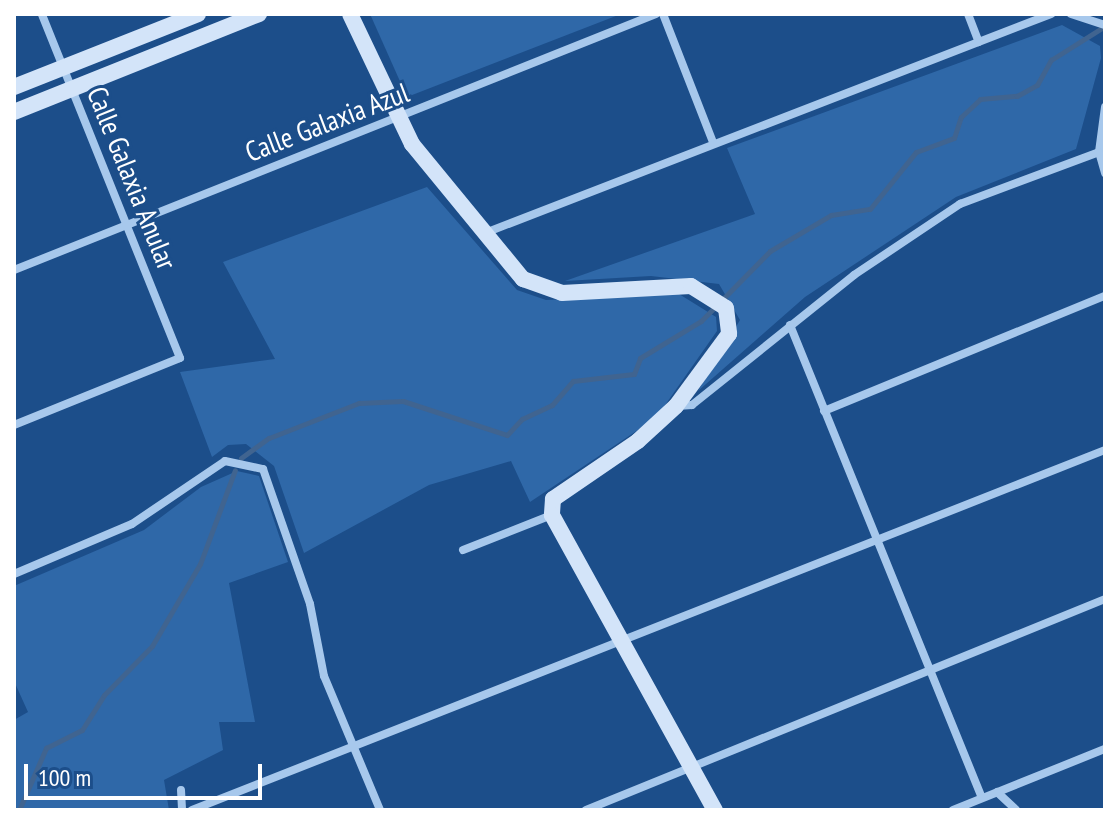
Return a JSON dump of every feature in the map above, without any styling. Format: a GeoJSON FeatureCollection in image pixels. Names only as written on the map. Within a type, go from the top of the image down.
{"type":"FeatureCollection","features":[{"type":"Feature","properties":{"kind":"street","name":"Calle Galaxia Anular"},"geometry":{"type":"LineString","coordinates":[[14,425],[180,358],[42,14]]}},
{"type":"Feature","properties":{"kind":"street"},"geometry":{"type":"LineString","coordinates":[[14,87],[198,14]]}},
{"type":"Feature","properties":{"kind":"street"},"geometry":{"type":"LineString","coordinates":[[14,112],[259,14]]}},
{"type":"Feature","properties":{"kind":"street"},"geometry":{"type":"LineString","coordinates":[[350,14],[397,118],[483,234],[523,279],[562,293],[669,285],[716,296],[726,308],[729,334],[676,406],[638,441],[553,499],[552,515],[715,810]]}},
{"type":"Feature","properties":{"kind":"street","name":"Calle Galaxia Azul"},"geometry":{"type":"LineString","coordinates":[[14,270],[656,14]]}},
{"type":"Feature","properties":{"kind":"street"},"geometry":{"type":"LineString","coordinates":[[663,14],[713,142]]}},
{"type":"Feature","properties":{"kind":"street"},"geometry":{"type":"LineString","coordinates":[[968,14],[979,42]]}},
{"type":"Feature","properties":{"kind":"street"},"geometry":{"type":"LineString","coordinates":[[483,234],[713,142],[1051,14]]}},
{"type":"Feature","properties":{"kind":"street"},"geometry":{"type":"LineString","coordinates":[[1071,14],[1105,25]]}},
{"type":"Feature","properties":{"kind":"street"},"geometry":{"type":"LineString","coordinates":[[1105,107],[1099,152],[1105,173]]}},
{"type":"Feature","properties":{"kind":"street"},"geometry":{"type":"LineString","coordinates":[[676,406],[692,405],[790,325],[960,204],[1099,152]]}},
{"type":"Feature","properties":{"kind":"street"},"geometry":{"type":"LineString","coordinates":[[824,411],[1105,296]]}},
{"type":"Feature","properties":{"kind":"street"},"geometry":{"type":"LineString","coordinates":[[790,325],[926,667],[982,798]]}},
{"type":"Feature","properties":{"kind":"street"},"geometry":{"type":"LineString","coordinates":[[192,810],[355,750],[1105,450]]}},
{"type":"Feature","properties":{"kind":"street"},"geometry":{"type":"LineString","coordinates":[[14,574],[132,524],[225,461],[251,463],[271,483],[310,604],[324,676],[380,810]]}},
{"type":"Feature","properties":{"kind":"street"},"geometry":{"type":"LineString","coordinates":[[463,550],[552,515]]}},
{"type":"Feature","properties":{"kind":"street"},"geometry":{"type":"LineString","coordinates":[[586,810],[926,667],[1105,599]]}},
{"type":"Feature","properties":{"kind":"street"},"geometry":{"type":"LineString","coordinates":[[953,810],[1105,749]]}},
{"type":"Feature","properties":{"kind":"street"},"geometry":{"type":"LineString","coordinates":[[181,790],[182,810]]}},
{"type":"Feature","properties":{"kind":"street"},"geometry":{"type":"LineString","coordinates":[[997,792],[1016,810]]}},
{"type":"Feature","properties":{"kind":"shaded area"},"geometry":{"type":"Polygon","coordinates":[[[370,14],[621,14],[407,97],[370,14]]]}},
{"type":"Feature","properties":{"kind":"shaded area"},"geometry":{"type":"Polygon","coordinates":[[[1062,25],[1100,46],[1101,58],[1076,149],[956,197],[805,297],[698,391],[740,320],[719,284],[651,276],[565,281],[755,214],[727,148],[1062,25]]]}},
{"type":"Feature","properties":{"kind":"shaded area"},"geometry":{"type":"Polygon","coordinates":[[[427,187],[517,290],[546,300],[679,294],[716,317],[717,331],[656,418],[530,502],[511,461],[429,485],[304,553],[274,466],[246,444],[228,445],[212,457],[180,372],[275,359],[223,262],[427,187]]]}},
{"type":"Feature","properties":{"kind":"shaded area"},"geometry":{"type":"Polygon","coordinates":[[[237,471],[259,476],[288,562],[229,583],[255,722],[219,722],[223,750],[164,780],[169,810],[14,810],[14,720],[28,712],[14,681],[14,586],[144,530],[201,487],[237,471]]]}},
{"type":"Feature","properties":{"kind":"waterway"},"geometry":{"type":"LineString","coordinates":[[241,458],[269,438],[359,403],[403,401],[507,435],[522,419],[552,405],[573,381],[634,374],[640,358],[701,321],[770,251],[831,215],[870,209],[916,152],[954,138],[961,117],[980,99],[1017,96],[1037,85],[1051,60],[1105,26]]}},
{"type":"Feature","properties":{"kind":"waterway"},"geometry":{"type":"LineString","coordinates":[[19,810],[46,748],[82,730],[104,695],[152,646],[200,564],[235,470]]}}]}
